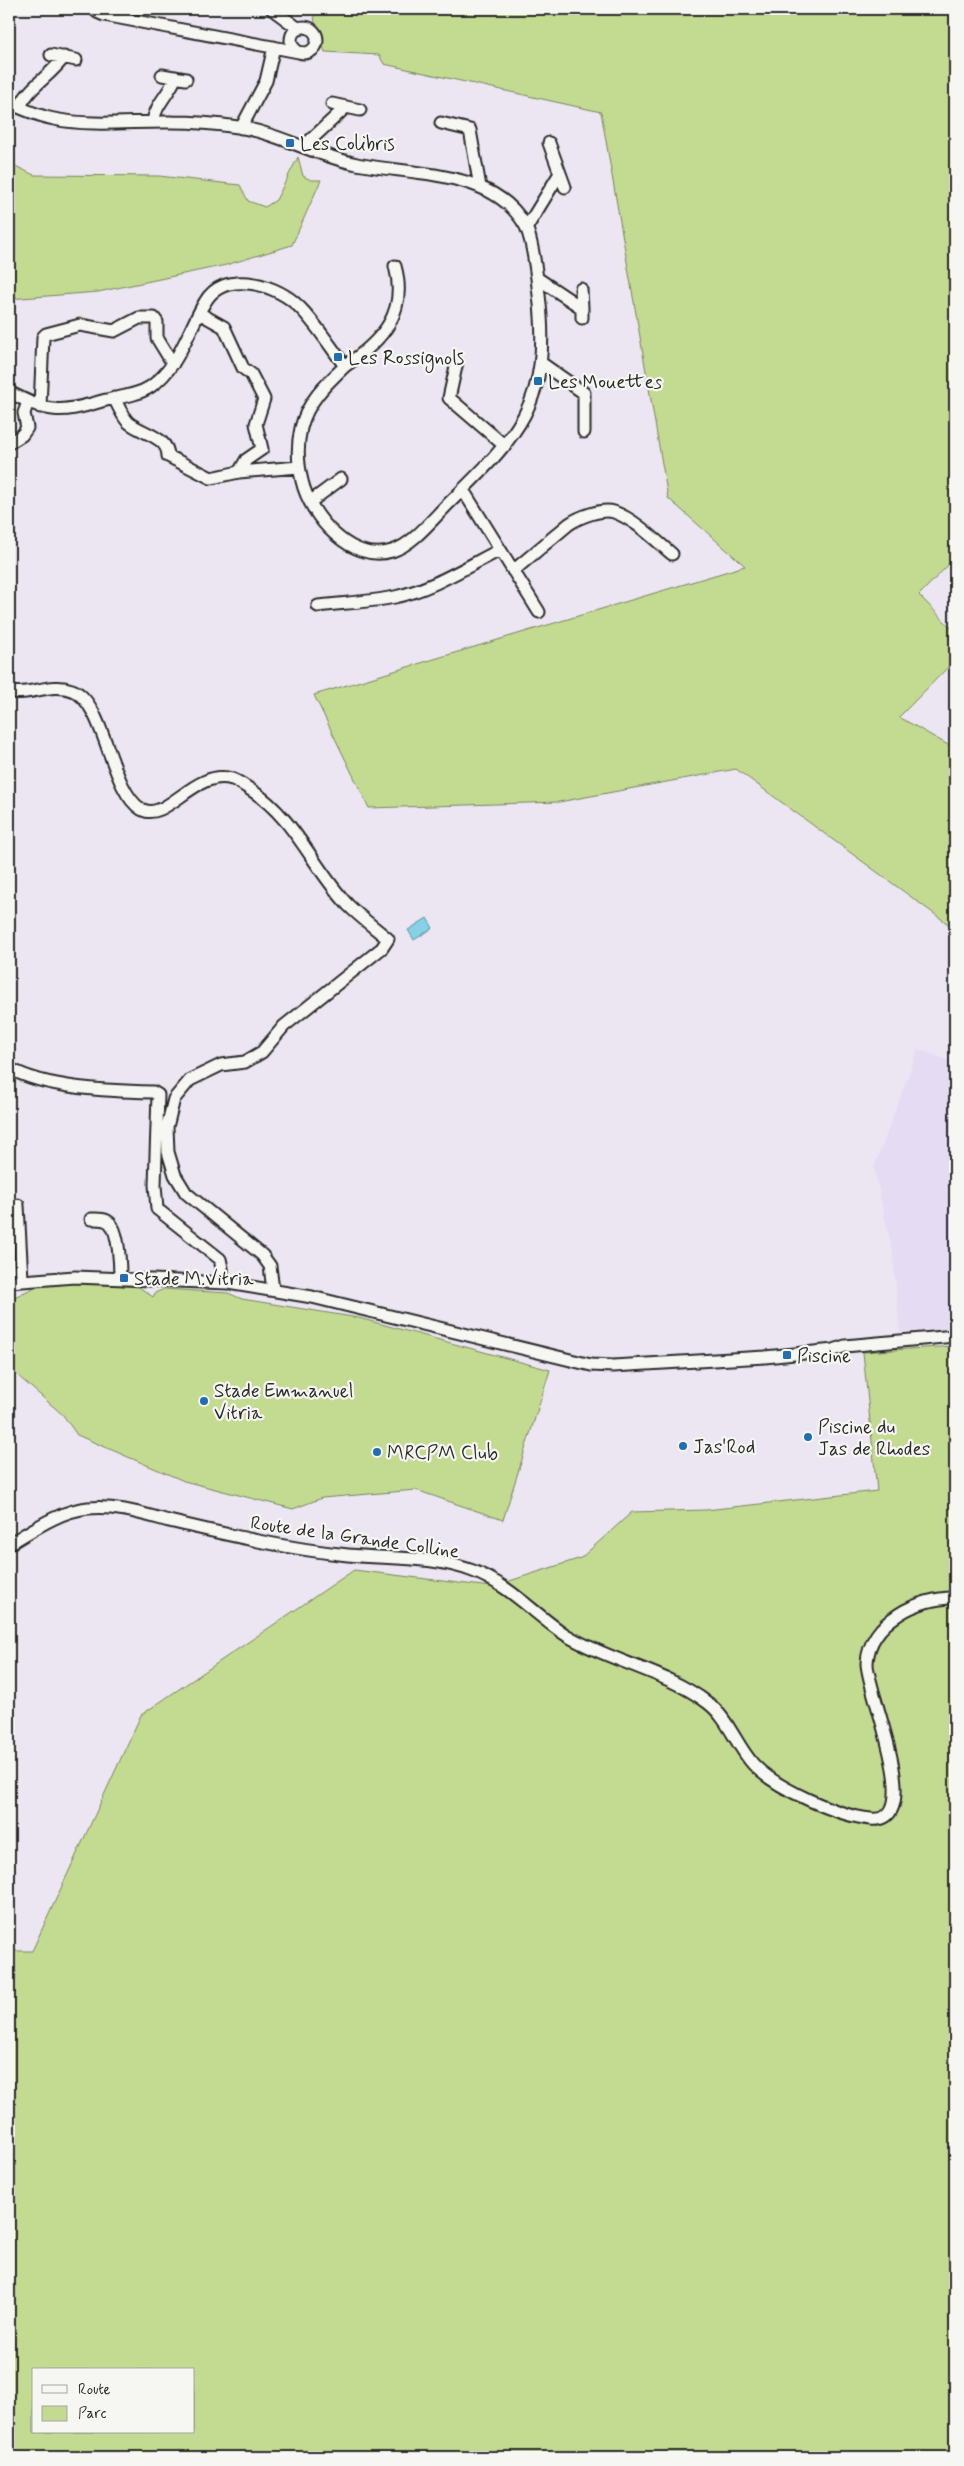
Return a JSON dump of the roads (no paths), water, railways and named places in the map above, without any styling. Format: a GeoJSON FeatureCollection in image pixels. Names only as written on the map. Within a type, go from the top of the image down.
{"type":"FeatureCollection","features":[{"type":"Feature","properties":{"kind":"street"},"geometry":{"type":"LineString","coordinates":[[95,9],[104,15],[304,53],[315,48],[317,38],[309,29],[299,29],[272,9]]}},
{"type":"Feature","properties":{"kind":"street"},"geometry":{"type":"LineString","coordinates":[[299,29],[295,32],[292,41],[296,50],[304,53]]}},
{"type":"Feature","properties":{"kind":"street"},"geometry":{"type":"LineString","coordinates":[[241,128],[266,81],[274,47]]}},
{"type":"Feature","properties":{"kind":"street"},"geometry":{"type":"LineString","coordinates":[[51,55],[76,60]]}},
{"type":"Feature","properties":{"kind":"street"},"geometry":{"type":"LineString","coordinates":[[20,108],[24,98],[58,66],[64,57]]}},
{"type":"Feature","properties":{"kind":"street"},"geometry":{"type":"LineString","coordinates":[[152,122],[154,111],[171,87],[181,78],[162,75]]}},
{"type":"Feature","properties":{"kind":"street"},"geometry":{"type":"LineString","coordinates":[[9,103],[53,119],[88,123],[175,122],[241,128],[357,164],[426,173],[480,187],[512,208],[526,227],[537,278],[543,326],[541,363],[536,387],[521,424],[505,446],[463,490],[404,544],[392,551],[381,553],[354,548],[345,543],[336,536],[310,502],[302,484],[299,467],[300,431],[310,404],[327,383],[386,330],[394,314],[399,282],[395,266]]}},
{"type":"Feature","properties":{"kind":"street"},"geometry":{"type":"LineString","coordinates":[[332,104],[360,110]]}},
{"type":"Feature","properties":{"kind":"street"},"geometry":{"type":"LineString","coordinates":[[303,147],[346,107]]}},
{"type":"Feature","properties":{"kind":"street"},"geometry":{"type":"LineString","coordinates":[[440,123],[476,131],[480,187]]}},
{"type":"Feature","properties":{"kind":"street"},"geometry":{"type":"LineString","coordinates":[[550,143],[565,187]]}},
{"type":"Feature","properties":{"kind":"street"},"geometry":{"type":"LineString","coordinates":[[526,227],[560,173]]}},
{"type":"Feature","properties":{"kind":"street"},"geometry":{"type":"LineString","coordinates":[[537,278],[582,313],[581,289]]}},
{"type":"Feature","properties":{"kind":"street"},"geometry":{"type":"LineString","coordinates":[[9,392],[40,407],[64,411],[149,387],[173,364],[209,296],[225,284],[240,282],[276,291],[300,308],[344,366]]}},
{"type":"Feature","properties":{"kind":"street"},"geometry":{"type":"LineString","coordinates":[[199,313],[224,327],[243,368],[251,374],[264,399],[256,424],[262,450],[246,460],[239,472]]}},
{"type":"Feature","properties":{"kind":"street"},"geometry":{"type":"LineString","coordinates":[[40,407],[43,337],[46,334],[80,325],[114,331],[140,318],[154,318],[157,322],[157,338],[173,364]]}},
{"type":"Feature","properties":{"kind":"street"},"geometry":{"type":"LineString","coordinates":[[457,362],[445,401],[505,446]]}},
{"type":"Feature","properties":{"kind":"street"},"geometry":{"type":"LineString","coordinates":[[541,363],[584,394],[584,432]]}},
{"type":"Feature","properties":{"kind":"street"},"geometry":{"type":"LineString","coordinates":[[114,398],[128,422],[162,442],[168,450],[168,456],[212,478],[239,472],[299,467]]}},
{"type":"Feature","properties":{"kind":"street"},"geometry":{"type":"LineString","coordinates":[[9,444],[22,435],[27,428],[24,413],[28,402]]}},
{"type":"Feature","properties":{"kind":"street"},"geometry":{"type":"LineString","coordinates":[[310,502],[341,479]]}},
{"type":"Feature","properties":{"kind":"street"},"geometry":{"type":"LineString","coordinates":[[463,490],[539,612]]}},
{"type":"Feature","properties":{"kind":"street"},"geometry":{"type":"LineString","coordinates":[[513,570],[576,519],[604,512],[613,512],[638,526],[672,554]]}},
{"type":"Feature","properties":{"kind":"street"},"geometry":{"type":"LineString","coordinates":[[318,606],[394,597],[435,584],[500,550]]}},
{"type":"Feature","properties":{"kind":"street"},"geometry":{"type":"LineString","coordinates":[[9,692],[61,687],[79,694],[91,709],[128,795],[139,808],[148,812],[160,811],[199,783],[220,776],[234,779],[254,792],[277,810],[347,905],[388,939],[382,948],[284,1026],[262,1052],[245,1062],[221,1065],[190,1080],[174,1099],[167,1127],[168,1152],[175,1176],[186,1193],[262,1254],[270,1266],[273,1290]]}},
{"type":"Feature","properties":{"kind":"street"},"geometry":{"type":"LineString","coordinates":[[9,1068],[20,1075],[48,1084],[117,1091],[153,1092],[158,1095],[155,1185],[157,1209],[220,1259],[223,1282]]}},
{"type":"Feature","properties":{"kind":"street"},"geometry":{"type":"LineString","coordinates":[[18,1205],[22,1279]]}},
{"type":"Feature","properties":{"kind":"street"},"geometry":{"type":"LineString","coordinates":[[91,1219],[102,1219],[110,1223],[114,1229],[120,1258],[120,1278]]}},
{"type":"Feature","properties":{"kind":"street"},"geometry":{"type":"LineString","coordinates":[[9,1282],[22,1279],[75,1277],[223,1282],[273,1290],[420,1322],[591,1365],[613,1366],[766,1357],[834,1350],[845,1346],[955,1336]]}},
{"type":"Feature","properties":{"kind":"street","name":"Route de la Grande Colline"},"geometry":{"type":"LineString","coordinates":[[9,1544],[54,1518],[72,1511],[103,1508],[128,1510],[274,1544],[348,1555],[441,1562],[472,1571],[499,1583],[565,1634],[592,1649],[672,1682],[709,1704],[720,1714],[752,1763],[770,1778],[812,1801],[869,1819],[888,1816],[894,1809],[896,1790],[883,1722],[867,1663],[872,1644],[894,1617],[910,1606],[934,1599],[955,1598]]}},
{"type":"Feature","properties":{"kind":"water"},"geometry":{"type":"Polygon","coordinates":[[[427,918],[433,928],[414,940],[408,930],[427,918]]]}},
{"type":"Feature","properties":{"kind":"place","name":"Les Colibris"},"geometry":{"type":"Point","coordinates":[290,143]}},
{"type":"Feature","properties":{"kind":"place","name":"Les Rossignols"},"geometry":{"type":"Point","coordinates":[338,357]}},
{"type":"Feature","properties":{"kind":"place","name":"Les Mouettes"},"geometry":{"type":"Point","coordinates":[538,381]}},
{"type":"Feature","properties":{"kind":"place","name":"Stade M.Vitria"},"geometry":{"type":"Point","coordinates":[124,1278]}},
{"type":"Feature","properties":{"kind":"place","name":"Piscine"},"geometry":{"type":"Point","coordinates":[787,1355]}},
{"type":"Feature","properties":{"kind":"place","name":"Stade Emmanuel Vitria"},"geometry":{"type":"Point","coordinates":[204,1401]}},
{"type":"Feature","properties":{"kind":"place","name":"Piscine du Jas de Rhodes"},"geometry":{"type":"Point","coordinates":[808,1437]}},
{"type":"Feature","properties":{"kind":"place","name":"Jas'Rod"},"geometry":{"type":"Point","coordinates":[683,1446]}},
{"type":"Feature","properties":{"kind":"place","name":"MRCPM Club"},"geometry":{"type":"Point","coordinates":[377,1452]}}]}
